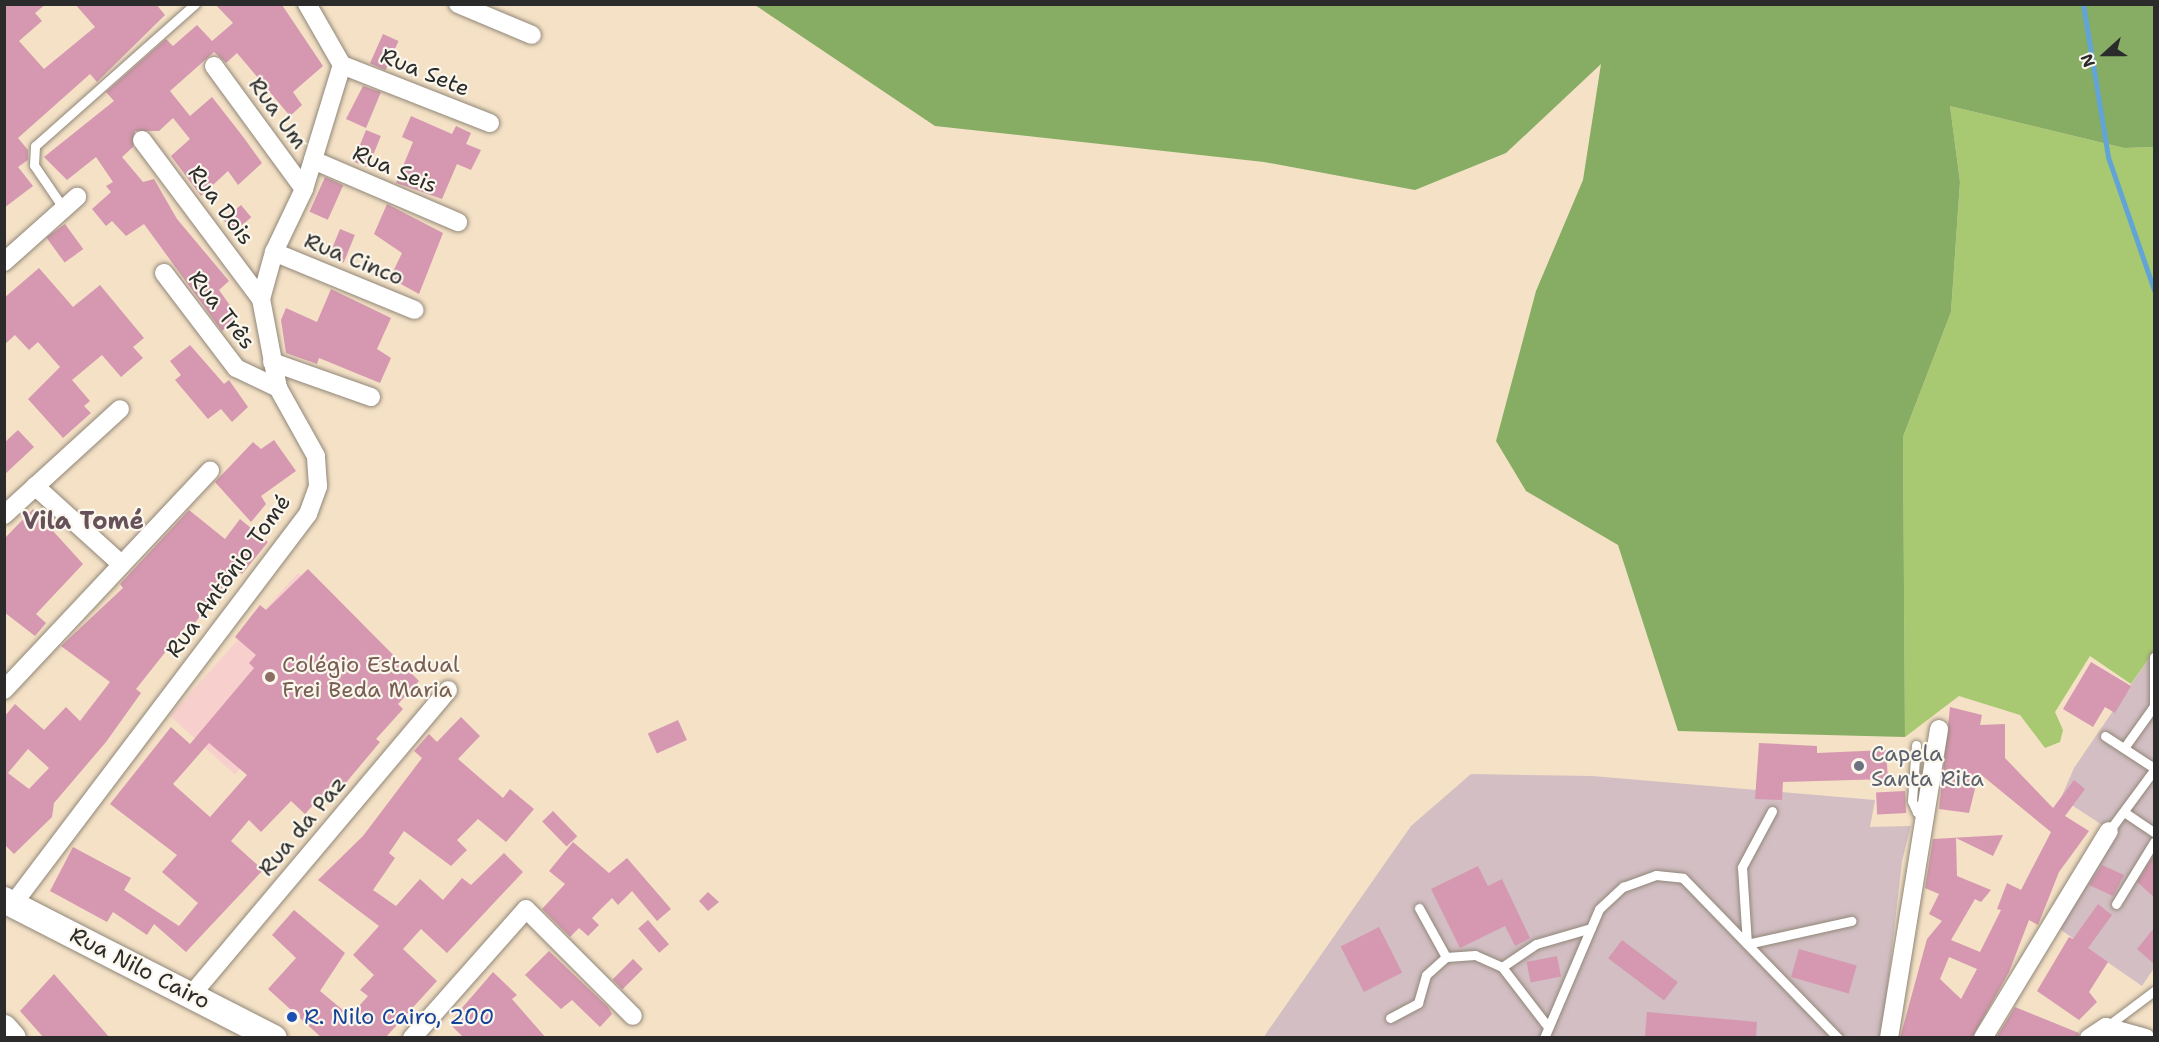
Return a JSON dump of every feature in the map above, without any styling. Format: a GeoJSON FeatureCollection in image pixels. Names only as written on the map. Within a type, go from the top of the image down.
{"type":"FeatureCollection","features":[{"type":"Feature","properties":{"kind":"street"},"geometry":{"type":"LineString","coordinates":[[458,4],[532,35]]}},
{"type":"Feature","properties":{"kind":"street"},"geometry":{"type":"LineString","coordinates":[[313,6],[342,65]]}},
{"type":"Feature","properties":{"kind":"street","name":"Rua Sete"},"geometry":{"type":"LineString","coordinates":[[342,65],[490,123]]}},
{"type":"Feature","properties":{"kind":"street","name":"Rua Antônio Tomé"},"geometry":{"type":"LineString","coordinates":[[9,902],[308,514],[318,486],[316,456],[278,388],[261,299],[274,252],[304,189],[342,65]]}},
{"type":"Feature","properties":{"kind":"street","name":"Rua Um"},"geometry":{"type":"LineString","coordinates":[[213,66],[304,189]]}},
{"type":"Feature","properties":{"kind":"street","name":"Rua Dois"},"geometry":{"type":"LineString","coordinates":[[142,140],[261,299]]}},
{"type":"Feature","properties":{"kind":"street","name":"Rua Seis"},"geometry":{"type":"LineString","coordinates":[[313,160],[458,222]]}},
{"type":"Feature","properties":{"kind":"street"},"geometry":{"type":"LineString","coordinates":[[4,262],[70,203]]}},
{"type":"Feature","properties":{"kind":"street","name":"Rua Cinco"},"geometry":{"type":"LineString","coordinates":[[274,252],[415,310]]}},
{"type":"Feature","properties":{"kind":"street","name":"Rua Três"},"geometry":{"type":"LineString","coordinates":[[164,273],[236,368],[278,388]]}},
{"type":"Feature","properties":{"kind":"street"},"geometry":{"type":"LineString","coordinates":[[272,362],[371,397]]}},
{"type":"Feature","properties":{"kind":"street"},"geometry":{"type":"LineString","coordinates":[[4,515],[120,409]]}},
{"type":"Feature","properties":{"kind":"street"},"geometry":{"type":"LineString","coordinates":[[4,690],[210,471]]}},
{"type":"Feature","properties":{"kind":"street"},"geometry":{"type":"LineString","coordinates":[[35,486],[121,564]]}},
{"type":"Feature","properties":{"kind":"street","name":"Rua da Paz"},"geometry":{"type":"LineString","coordinates":[[193,993],[447,690]]}},
{"type":"Feature","properties":{"kind":"street"},"geometry":{"type":"LineString","coordinates":[[1889,1038],[1939,729]]}},
{"type":"Feature","properties":{"kind":"street"},"geometry":{"type":"LineString","coordinates":[[1983,1038],[2109,831]]}},
{"type":"Feature","properties":{"kind":"street","name":"Rua Nilo Cairo"},"geometry":{"type":"LineString","coordinates":[[9,902],[193,993],[274,1038]]}},
{"type":"Feature","properties":{"kind":"street"},"geometry":{"type":"LineString","coordinates":[[412,1038],[526,909],[633,1016]]}},
{"type":"Feature","properties":{"kind":"street"},"geometry":{"type":"LineString","coordinates":[[2089,1038],[2106,1027],[2146,1038]]}},
{"type":"Feature","properties":{"kind":"street"},"geometry":{"type":"LineString","coordinates":[[4,1029],[13,1038]]}},
{"type":"Feature","properties":{"kind":"lane"},"geometry":{"type":"LineString","coordinates":[[70,203],[34,165],[35,146],[195,4]]}},
{"type":"Feature","properties":{"kind":"lane"},"geometry":{"type":"LineString","coordinates":[[2124,748],[2154,706],[2154,657]]}},
{"type":"Feature","properties":{"kind":"lane"},"geometry":{"type":"LineString","coordinates":[[2105,736],[2154,769],[2109,831]]}},
{"type":"Feature","properties":{"kind":"lane"},"geometry":{"type":"LineString","coordinates":[[1916,745],[1912,801],[1917,812],[1926,813]]}},
{"type":"Feature","properties":{"kind":"lane"},"geometry":{"type":"LineString","coordinates":[[1747,944],[1742,867],[1772,811]]}},
{"type":"Feature","properties":{"kind":"lane"},"geometry":{"type":"LineString","coordinates":[[2124,812],[2154,832]]}},
{"type":"Feature","properties":{"kind":"lane"},"geometry":{"type":"LineString","coordinates":[[2115,904],[2154,842]]}},
{"type":"Feature","properties":{"kind":"lane"},"geometry":{"type":"LineString","coordinates":[[1544,1038],[1599,909],[1623,887],[1656,875],[1683,878],[1838,1038]]}},
{"type":"Feature","properties":{"kind":"lane"},"geometry":{"type":"LineString","coordinates":[[1419,908],[1446,957]]}},
{"type":"Feature","properties":{"kind":"lane"},"geometry":{"type":"LineString","coordinates":[[1747,944],[1851,921]]}},
{"type":"Feature","properties":{"kind":"lane"},"geometry":{"type":"LineString","coordinates":[[1502,968],[1536,944],[1591,928]]}},
{"type":"Feature","properties":{"kind":"lane"},"geometry":{"type":"LineString","coordinates":[[1390,1018],[1418,1003],[1426,975],[1446,957],[1475,954],[1502,968],[1548,1027]]}},
{"type":"Feature","properties":{"kind":"lane"},"geometry":{"type":"LineString","coordinates":[[2106,1027],[2154,991]]}},
{"type":"Feature","properties":{"kind":"shaded area","name":"Colégio Estadual Frei Beda Maria"},"geometry":{"type":"Polygon","coordinates":[[[298,573],[363,632],[235,775],[170,716],[298,573]]]}},
{"type":"Feature","properties":{"kind":"shaded area"},"geometry":{"type":"Polygon","coordinates":[[[2154,651],[2154,968],[2142,986],[2051,923],[2113,832],[2061,798],[2074,768],[2154,651]]]}},
{"type":"Feature","properties":{"kind":"shaded area"},"geometry":{"type":"Polygon","coordinates":[[[1471,774],[1592,776],[1875,800],[1870,827],[1911,826],[1902,861],[1882,1037],[1263,1038],[1411,826],[1471,774]]]}},
{"type":"Feature","properties":{"kind":"green space"},"geometry":{"type":"Polygon","coordinates":[[[755,5],[2154,5],[2154,147],[2124,148],[1950,106],[1960,182],[1951,312],[1903,437],[1905,737],[1678,731],[1618,545],[1526,491],[1496,441],[1536,291],[1583,180],[1601,64],[1506,153],[1415,190],[1264,162],[935,126],[755,5]]]}},
{"type":"Feature","properties":{"kind":"green space"},"geometry":{"type":"Polygon","coordinates":[[[1950,106],[2124,148],[2154,147],[2154,651],[2131,684],[2090,656],[2055,712],[2063,730],[2060,742],[2045,748],[2020,715],[1959,696],[1905,737],[1903,437],[1951,312],[1960,182],[1950,106]]]}},
{"type":"Feature","properties":{"kind":"building"},"geometry":{"type":"Polygon","coordinates":[[[4,4],[46,4],[35,13],[42,21],[19,41],[44,69],[95,27],[75,4],[156,4],[165,15],[97,82],[90,74],[18,138],[28,150],[28,160],[18,167],[33,186],[4,208],[4,4]]]}},
{"type":"Feature","properties":{"kind":"building"},"geometry":{"type":"Polygon","coordinates":[[[215,4],[282,5],[323,66],[293,92],[302,105],[290,116],[237,53],[226,63],[214,52],[170,91],[190,116],[212,97],[244,138],[262,163],[238,185],[228,171],[201,196],[171,156],[190,139],[173,118],[159,131],[135,131],[133,147],[122,157],[143,182],[154,179],[177,219],[229,281],[219,290],[239,318],[222,331],[144,224],[126,236],[112,221],[106,226],[92,209],[111,192],[106,186],[113,182],[96,157],[67,180],[44,157],[114,101],[106,92],[166,39],[173,46],[197,25],[212,41],[233,23],[215,4]]]}},
{"type":"Feature","properties":{"kind":"building"},"geometry":{"type":"Polygon","coordinates":[[[383,34],[399,41],[386,70],[370,63],[383,34]]]}},
{"type":"Feature","properties":{"kind":"building"},"geometry":{"type":"Polygon","coordinates":[[[363,86],[381,92],[366,128],[346,119],[363,86]]]}},
{"type":"Feature","properties":{"kind":"building"},"geometry":{"type":"Polygon","coordinates":[[[411,116],[452,134],[456,126],[471,133],[466,144],[481,150],[471,170],[457,164],[442,199],[396,183],[413,142],[402,137],[411,116]]]}},
{"type":"Feature","properties":{"kind":"building"},"geometry":{"type":"Polygon","coordinates":[[[366,130],[381,136],[368,168],[353,162],[366,130]]]}},
{"type":"Feature","properties":{"kind":"building"},"geometry":{"type":"Polygon","coordinates":[[[325,177],[343,185],[328,220],[310,212],[325,177]]]}},
{"type":"Feature","properties":{"kind":"building"},"geometry":{"type":"Polygon","coordinates":[[[387,204],[443,233],[419,294],[390,278],[402,253],[374,234],[387,204]]]}},
{"type":"Feature","properties":{"kind":"building"},"geometry":{"type":"Polygon","coordinates":[[[241,205],[251,217],[234,232],[223,220],[241,205]]]}},
{"type":"Feature","properties":{"kind":"building"},"geometry":{"type":"Polygon","coordinates":[[[65,224],[83,249],[65,263],[46,238],[65,224]]]}},
{"type":"Feature","properties":{"kind":"building"},"geometry":{"type":"Polygon","coordinates":[[[340,229],[355,235],[344,263],[329,257],[340,229]]]}},
{"type":"Feature","properties":{"kind":"building"},"geometry":{"type":"Polygon","coordinates":[[[39,268],[73,307],[100,285],[144,338],[133,347],[143,358],[121,377],[102,355],[72,380],[90,401],[84,406],[91,413],[63,438],[28,399],[60,367],[38,342],[29,350],[15,335],[4,345],[4,298],[39,268]]]}},
{"type":"Feature","properties":{"kind":"building"},"geometry":{"type":"Polygon","coordinates":[[[331,289],[391,318],[377,349],[391,358],[380,383],[319,358],[317,364],[286,353],[281,320],[286,308],[317,322],[331,289]]]}},
{"type":"Feature","properties":{"kind":"building"},"geometry":{"type":"Polygon","coordinates":[[[190,345],[224,384],[229,380],[248,407],[232,422],[221,409],[208,419],[175,380],[181,375],[170,361],[190,345]]]}},
{"type":"Feature","properties":{"kind":"building"},"geometry":{"type":"Polygon","coordinates":[[[18,430],[34,447],[4,475],[4,443],[18,430]]]}},
{"type":"Feature","properties":{"kind":"building"},"geometry":{"type":"Polygon","coordinates":[[[274,440],[296,471],[261,496],[266,504],[251,522],[215,482],[253,442],[261,449],[274,440]]]}},
{"type":"Feature","properties":{"kind":"building"},"geometry":{"type":"Polygon","coordinates":[[[33,509],[83,564],[36,614],[46,623],[35,636],[4,612],[4,539],[33,509]]]}},
{"type":"Feature","properties":{"kind":"building"},"geometry":{"type":"Polygon","coordinates":[[[189,510],[225,539],[240,519],[268,542],[242,574],[236,570],[194,624],[190,621],[136,689],[141,693],[106,742],[54,803],[52,817],[14,854],[4,844],[4,717],[15,704],[44,730],[66,707],[80,721],[110,682],[61,646],[123,588],[120,584],[189,510]],[[28,749],[8,773],[29,789],[49,768],[28,749]]]}},
{"type":"Feature","properties":{"kind":"building"},"geometry":{"type":"Polygon","coordinates":[[[308,569],[419,681],[398,704],[403,709],[376,739],[380,742],[339,791],[332,784],[305,814],[291,801],[261,832],[249,820],[231,841],[263,870],[186,952],[154,924],[147,935],[113,912],[107,922],[50,891],[73,847],[131,878],[124,890],[179,926],[198,903],[162,872],[177,855],[110,804],[171,727],[190,744],[254,668],[249,663],[256,655],[235,637],[260,605],[266,610],[308,569]],[[209,743],[173,784],[210,817],[247,775],[209,743]]]}},
{"type":"Feature","properties":{"kind":"building"},"geometry":{"type":"Polygon","coordinates":[[[2091,662],[2131,686],[2115,713],[2105,707],[2093,727],[2063,709],[2091,662]]]}},
{"type":"Feature","properties":{"kind":"building"},"geometry":{"type":"Polygon","coordinates":[[[1950,707],[1982,715],[1980,725],[2005,724],[2005,758],[2053,808],[2074,780],[2085,789],[2065,816],[2089,831],[2059,872],[2038,925],[2029,920],[2009,972],[1972,1038],[1900,1038],[1927,939],[1942,921],[1929,914],[1939,894],[1925,888],[1933,839],[2003,835],[1993,856],[1956,838],[1957,876],[1991,890],[1981,902],[1975,899],[1951,940],[1980,952],[2001,910],[1997,909],[2007,883],[2021,890],[2051,832],[1979,773],[1969,813],[1939,809],[1950,707]],[[1949,957],[1940,979],[1961,999],[1977,969],[1949,957]]]}},
{"type":"Feature","properties":{"kind":"building"},"geometry":{"type":"Polygon","coordinates":[[[461,717],[480,736],[458,759],[503,798],[510,789],[534,809],[506,842],[478,819],[457,840],[467,850],[451,866],[404,831],[389,853],[395,858],[373,890],[396,906],[420,879],[443,900],[462,878],[471,885],[504,853],[523,872],[447,953],[421,929],[403,949],[437,981],[385,1038],[322,1038],[268,989],[296,958],[272,935],[294,910],[345,953],[320,991],[350,1016],[368,996],[360,990],[374,975],[353,955],[379,926],[318,880],[363,836],[422,758],[414,751],[429,734],[437,742],[461,717]]]}},
{"type":"Feature","properties":{"kind":"building"},"geometry":{"type":"Polygon","coordinates":[[[678,720],[687,740],[657,754],[648,733],[678,720]]]}},
{"type":"Feature","properties":{"kind":"building"},"geometry":{"type":"Polygon","coordinates":[[[1759,743],[1817,746],[1817,753],[1886,750],[1888,779],[1783,782],[1782,800],[1755,799],[1759,743]]]}},
{"type":"Feature","properties":{"kind":"building"},"geometry":{"type":"Polygon","coordinates":[[[1905,791],[1906,813],[1877,814],[1876,793],[1905,791]]]}},
{"type":"Feature","properties":{"kind":"building"},"geometry":{"type":"Polygon","coordinates":[[[553,811],[577,836],[567,847],[542,821],[553,811]]]}},
{"type":"Feature","properties":{"kind":"building"},"geometry":{"type":"Polygon","coordinates":[[[573,842],[609,873],[627,858],[671,909],[657,921],[632,891],[618,905],[612,898],[592,918],[599,925],[588,936],[579,928],[570,937],[542,909],[565,884],[549,871],[573,842]]]}},
{"type":"Feature","properties":{"kind":"building"},"geometry":{"type":"Polygon","coordinates":[[[2154,855],[2154,897],[2137,882],[2154,855]]]}},
{"type":"Feature","properties":{"kind":"building"},"geometry":{"type":"Polygon","coordinates":[[[2102,865],[2124,875],[2113,896],[2089,885],[2102,865]]]}},
{"type":"Feature","properties":{"kind":"building"},"geometry":{"type":"Polygon","coordinates":[[[1478,866],[1488,886],[1502,879],[1530,938],[1515,946],[1505,926],[1460,948],[1431,889],[1478,866]]]}},
{"type":"Feature","properties":{"kind":"building"},"geometry":{"type":"Polygon","coordinates":[[[708,892],[719,902],[708,911],[699,901],[708,892]]]}},
{"type":"Feature","properties":{"kind":"building"},"geometry":{"type":"Polygon","coordinates":[[[2098,904],[2112,915],[2088,948],[2108,962],[2089,992],[2097,1002],[2079,1020],[2037,991],[2069,937],[2073,939],[2098,904]]]}},
{"type":"Feature","properties":{"kind":"building"},"geometry":{"type":"Polygon","coordinates":[[[648,920],[669,944],[659,953],[638,929],[648,920]]]}},
{"type":"Feature","properties":{"kind":"building"},"geometry":{"type":"Polygon","coordinates":[[[1379,927],[1402,972],[1364,992],[1341,947],[1379,927]]]}},
{"type":"Feature","properties":{"kind":"building"},"geometry":{"type":"Polygon","coordinates":[[[2154,928],[2154,964],[2137,949],[2154,928]]]}},
{"type":"Feature","properties":{"kind":"building"},"geometry":{"type":"Polygon","coordinates":[[[1622,940],[1678,982],[1664,1000],[1608,958],[1622,940]]]}},
{"type":"Feature","properties":{"kind":"building"},"geometry":{"type":"Polygon","coordinates":[[[1799,949],[1857,966],[1849,993],[1791,977],[1799,949]]]}},
{"type":"Feature","properties":{"kind":"building"},"geometry":{"type":"Polygon","coordinates":[[[549,951],[608,1007],[612,1014],[600,1027],[572,1000],[561,1009],[525,975],[549,951]]]}},
{"type":"Feature","properties":{"kind":"building"},"geometry":{"type":"Polygon","coordinates":[[[1557,956],[1561,977],[1531,983],[1527,962],[1557,956]]]}},
{"type":"Feature","properties":{"kind":"building"},"geometry":{"type":"Polygon","coordinates":[[[633,959],[643,969],[622,989],[612,980],[633,959]]]}},
{"type":"Feature","properties":{"kind":"building"},"geometry":{"type":"Polygon","coordinates":[[[493,972],[517,995],[512,999],[546,1038],[464,1038],[449,1023],[493,972]]]}},
{"type":"Feature","properties":{"kind":"building"},"geometry":{"type":"Polygon","coordinates":[[[54,974],[110,1038],[44,1038],[20,1011],[54,974]]]}},
{"type":"Feature","properties":{"kind":"building"},"geometry":{"type":"Polygon","coordinates":[[[2015,1007],[2079,1033],[2078,1038],[1996,1038],[2015,1007]]]}},
{"type":"Feature","properties":{"kind":"building"},"geometry":{"type":"Polygon","coordinates":[[[1647,1012],[1757,1022],[1756,1038],[1645,1036],[1647,1012]]]}},
{"type":"Feature","properties":{"kind":"waterway"},"geometry":{"type":"LineString","coordinates":[[2083,4],[2108,157],[2154,290]]}},
{"type":"Feature","properties":{"kind":"place","name":"Colégio Estadual Frei Beda Maria"},"geometry":{"type":"Point","coordinates":[270,677]}},
{"type":"Feature","properties":{"kind":"place","name":"Capela Santa Rita"},"geometry":{"type":"Point","coordinates":[1859,766]}},
{"type":"Feature","properties":{"kind":"place","name":"R. Nilo Cairo, 200"},"geometry":{"type":"Point","coordinates":[292,1017]}},
{"type":"Feature","properties":{"kind":"district","name":"Vila Tomé"},"geometry":{"type":"Point","coordinates":[83,522]}}]}
